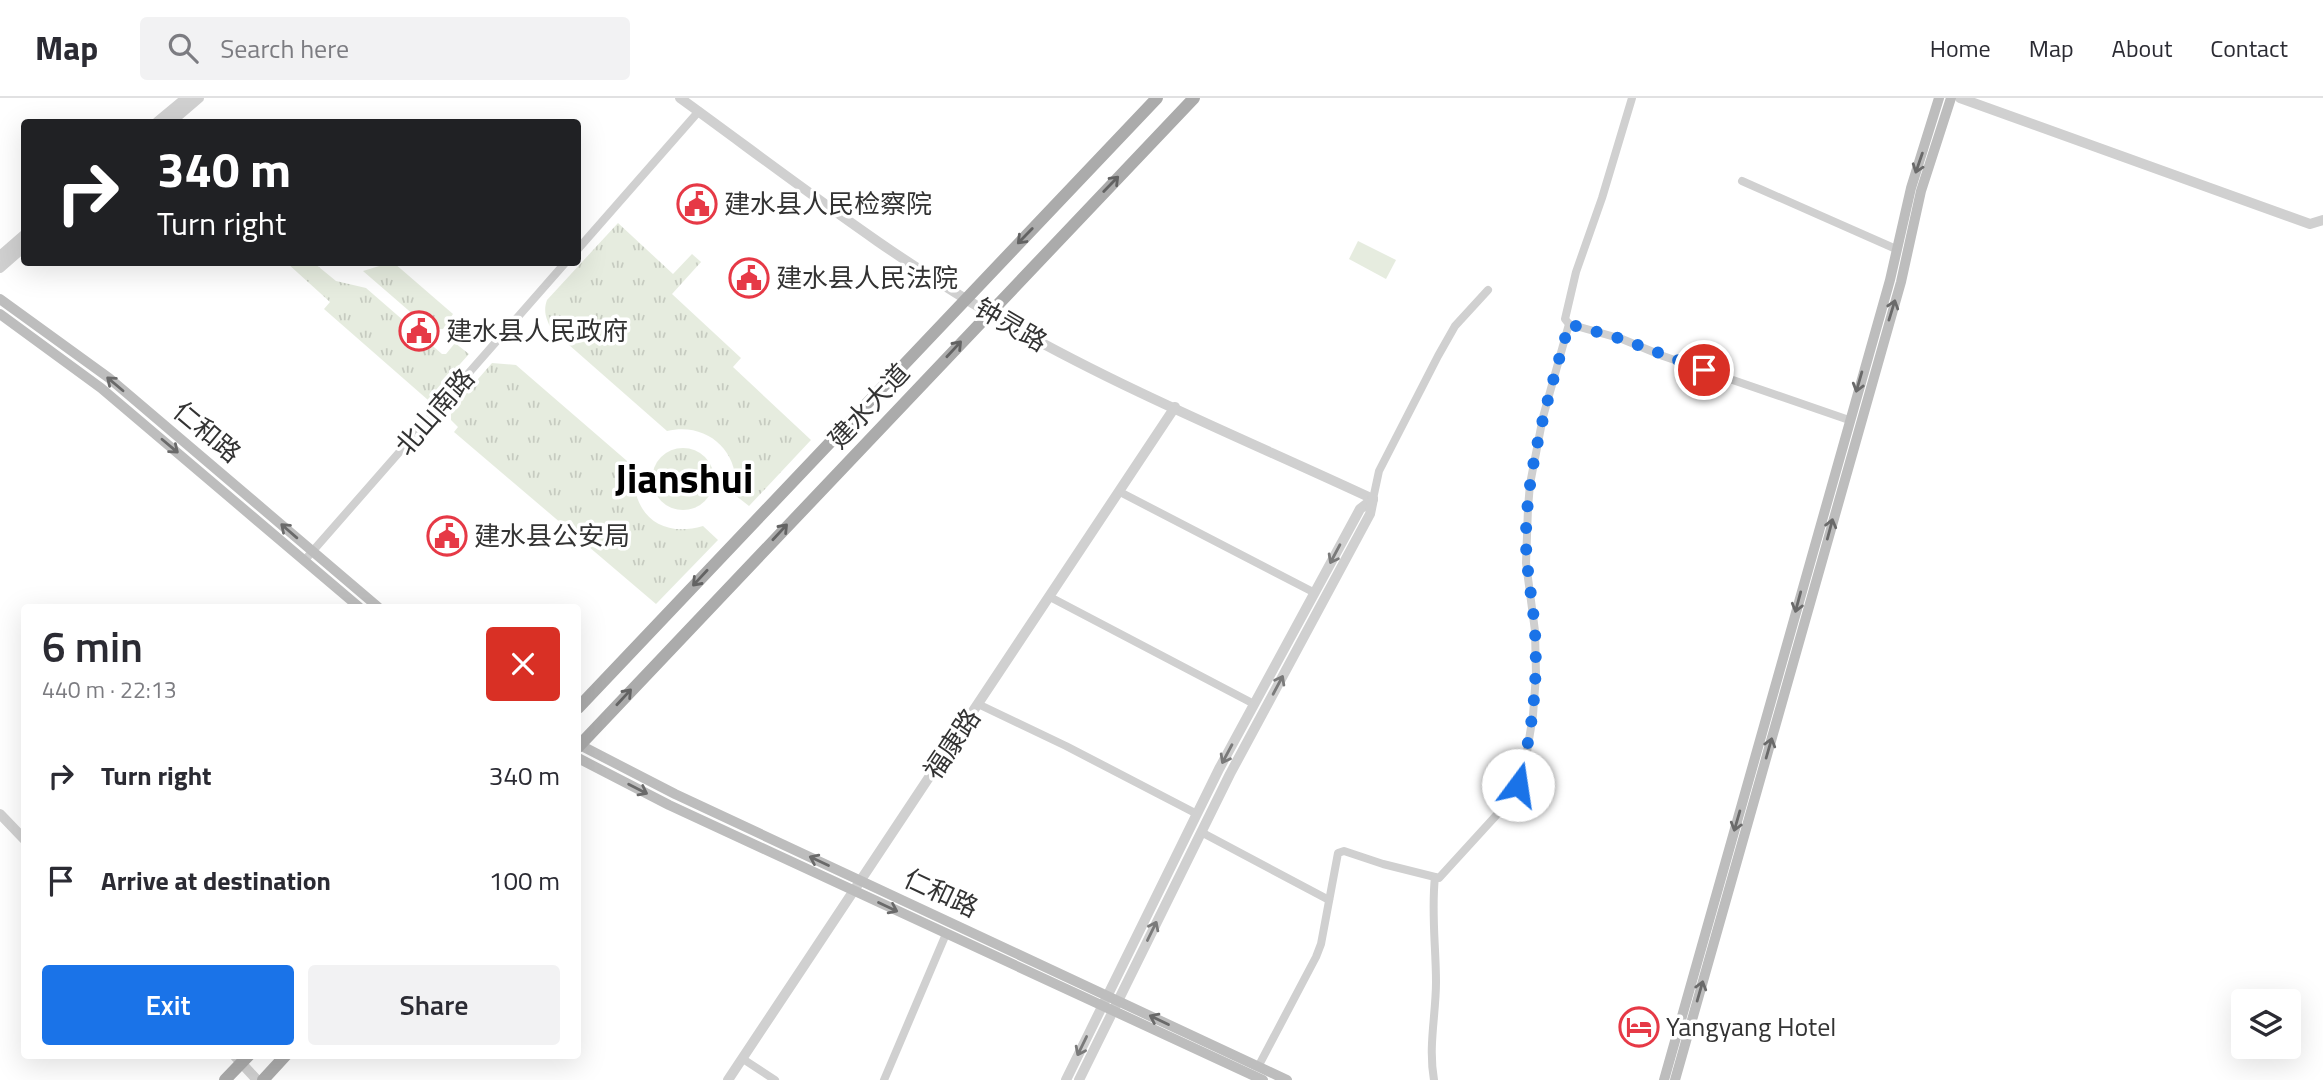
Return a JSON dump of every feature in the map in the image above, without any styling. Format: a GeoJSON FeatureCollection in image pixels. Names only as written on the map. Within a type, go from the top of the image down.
{"type":"FeatureCollection","features":[{"type":"Feature","properties":{"kind":"main road","name":"建水大道"},"geometry":{"type":"LineString","coordinates":[[581,705],[1157,98]]}},
{"type":"Feature","properties":{"kind":"main road","name":"建水大道"},"geometry":{"type":"LineString","coordinates":[[581,746],[1194,98]]}},
{"type":"Feature","properties":{"kind":"main road"},"geometry":{"type":"LineString","coordinates":[[1675,1080],[1812,573],[1849,419],[1890,280],[1911,188],[1940,98]]}},
{"type":"Feature","properties":{"kind":"main road"},"geometry":{"type":"LineString","coordinates":[[1664,1080],[1812,573],[1901,282],[1921,191],[1951,98]]}},
{"type":"Feature","properties":{"kind":"main road","name":"仁和路"},"geometry":{"type":"LineString","coordinates":[[0,299],[109,379],[374,604]]}},
{"type":"Feature","properties":{"kind":"main road","name":"仁和路"},"geometry":{"type":"LineString","coordinates":[[0,314],[101,388],[355,604]]}},
{"type":"Feature","properties":{"kind":"main road","name":"仁和路"},"geometry":{"type":"LineString","coordinates":[[581,750],[861,881],[1263,1080]]}},
{"type":"Feature","properties":{"kind":"main road","name":"仁和路"},"geometry":{"type":"LineString","coordinates":[[581,751],[669,805],[946,934],[1287,1080]]}},
{"type":"Feature","properties":{"kind":"main road"},"geometry":{"type":"LineString","coordinates":[[225,1080],[240,1059]]}},
{"type":"Feature","properties":{"kind":"main road"},"geometry":{"type":"LineString","coordinates":[[263,1080],[282,1059]]}},
{"type":"Feature","properties":{"kind":"street"},"geometry":{"type":"LineString","coordinates":[[161,119],[186,98]]}},
{"type":"Feature","properties":{"kind":"street"},"geometry":{"type":"LineString","coordinates":[[174,119],[199,98]]}},
{"type":"Feature","properties":{"kind":"street","name":"钟灵路"},"geometry":{"type":"LineString","coordinates":[[680,98],[876,240],[989,313],[1069,358],[1373,499]]}},
{"type":"Feature","properties":{"kind":"street"},"geometry":{"type":"LineString","coordinates":[[1632,98],[1576,272],[1565,319],[1569,324],[1622,339],[1849,419]]}},
{"type":"Feature","properties":{"kind":"street"},"geometry":{"type":"LineString","coordinates":[[1960,98],[2310,224],[2323,220]]}},
{"type":"Feature","properties":{"kind":"street"},"geometry":{"type":"LineString","coordinates":[[581,246],[699,111]]}},
{"type":"Feature","properties":{"kind":"street"},"geometry":{"type":"LineString","coordinates":[[1742,181],[1896,250]]}},
{"type":"Feature","properties":{"kind":"street"},"geometry":{"type":"LineString","coordinates":[[0,256],[21,238]]}},
{"type":"Feature","properties":{"kind":"street"},"geometry":{"type":"LineString","coordinates":[[0,268],[21,250]]}},
{"type":"Feature","properties":{"kind":"street","name":"北山南路"},"geometry":{"type":"LineString","coordinates":[[304,561],[562,266]]}},
{"type":"Feature","properties":{"kind":"street"},"geometry":{"type":"LineString","coordinates":[[1066,1080],[1110,1003],[1370,514],[1379,471],[1444,345],[1455,326],[1488,290]]}},
{"type":"Feature","properties":{"kind":"street"},"geometry":{"type":"LineString","coordinates":[[1258,1067],[1316,957],[1338,853],[1342,850],[1439,878],[1508,803],[1518,785],[1526,758],[1536,675],[1535,631],[1527,563],[1528,509],[1543,417],[1569,324]]}},
{"type":"Feature","properties":{"kind":"street","name":"福康路"},"geometry":{"type":"LineString","coordinates":[[728,1080],[1175,407]]}},
{"type":"Feature","properties":{"kind":"street"},"geometry":{"type":"LineString","coordinates":[[1120,492],[1315,593]]}},
{"type":"Feature","properties":{"kind":"street"},"geometry":{"type":"LineString","coordinates":[[1079,1080],[1110,1003],[1197,814],[1360,509],[1373,499]]}},
{"type":"Feature","properties":{"kind":"street"},"geometry":{"type":"LineString","coordinates":[[1051,597],[1254,704]]}},
{"type":"Feature","properties":{"kind":"street"},"geometry":{"type":"LineString","coordinates":[[978,704],[1197,814]]}},
{"type":"Feature","properties":{"kind":"street"},"geometry":{"type":"LineString","coordinates":[[0,814],[21,836]]}},
{"type":"Feature","properties":{"kind":"street"},"geometry":{"type":"LineString","coordinates":[[1201,832],[1329,900]]}},
{"type":"Feature","properties":{"kind":"street"},"geometry":{"type":"LineString","coordinates":[[1434,1080],[1432,1034],[1436,985],[1432,900],[1435,877]]}},
{"type":"Feature","properties":{"kind":"street"},"geometry":{"type":"LineString","coordinates":[[884,1080],[946,934]]}},
{"type":"Feature","properties":{"kind":"street"},"geometry":{"type":"LineString","coordinates":[[242,1059],[257,1080]]}},
{"type":"Feature","properties":{"kind":"street"},"geometry":{"type":"LineString","coordinates":[[743,1059],[775,1080]]}},
{"type":"Feature","properties":{"kind":"green space"},"geometry":{"type":"Polygon","coordinates":[[[618,223],[673,274],[692,254],[701,262],[672,294],[741,358],[733,367],[811,440],[749,506],[735,495],[733,466],[719,444],[696,431],[667,431],[552,330],[545,311],[547,300],[618,223]]]}},
{"type":"Feature","properties":{"kind":"green space"},"geometry":{"type":"Polygon","coordinates":[[[1358,241],[1396,260],[1386,279],[1349,259],[1358,241]]]}},
{"type":"Feature","properties":{"kind":"green space"},"geometry":{"type":"Polygon","coordinates":[[[290,266],[318,266],[336,281],[366,288],[442,354],[446,354],[455,343],[469,354],[428,400],[324,309],[330,302],[290,266]]]}},
{"type":"Feature","properties":{"kind":"green space"},"geometry":{"type":"Polygon","coordinates":[[[379,266],[397,266],[453,314],[443,329],[430,329],[363,271],[379,266]]]}},
{"type":"Feature","properties":{"kind":"green space"},"geometry":{"type":"Polygon","coordinates":[[[492,363],[516,365],[634,467],[637,497],[650,518],[673,529],[703,526],[718,540],[656,604],[454,432],[458,427],[451,420],[451,410],[492,363]]]}},
{"type":"Feature","properties":{"kind":"green space"},"geometry":{"type":"Polygon","coordinates":[[[683,448],[695,450],[705,457],[712,467],[712,491],[705,501],[695,508],[683,510],[671,508],[661,501],[654,491],[652,479],[654,467],[661,457],[671,450],[683,448]]]}},
{"type":"Feature","properties":{"kind":"place","name":"建水县人民检察院"},"geometry":{"type":"Point","coordinates":[697,204]}},
{"type":"Feature","properties":{"kind":"place","name":"建水县人民法院"},"geometry":{"type":"Point","coordinates":[749,278]}},
{"type":"Feature","properties":{"kind":"place","name":"建水县人民政府"},"geometry":{"type":"Point","coordinates":[419,331]}},
{"type":"Feature","properties":{"kind":"place","name":"建水县公安局"},"geometry":{"type":"Point","coordinates":[447,536]}},
{"type":"Feature","properties":{"kind":"place","name":"Yangyang Hotel"},"geometry":{"type":"Point","coordinates":[1639,1027]}},
{"type":"Feature","properties":{"kind":"district","name":"Jianshui"},"geometry":{"type":"Point","coordinates":[684,479]}},
{"type":"Feature","properties":{"kind":"route"},"geometry":{"type":"LineString","coordinates":[[1518,785],[1530,737],[1536,675],[1535,631],[1527,578],[1526,533],[1530,484],[1543,417],[1569,324],[1622,339],[1704,370]]}}]}
